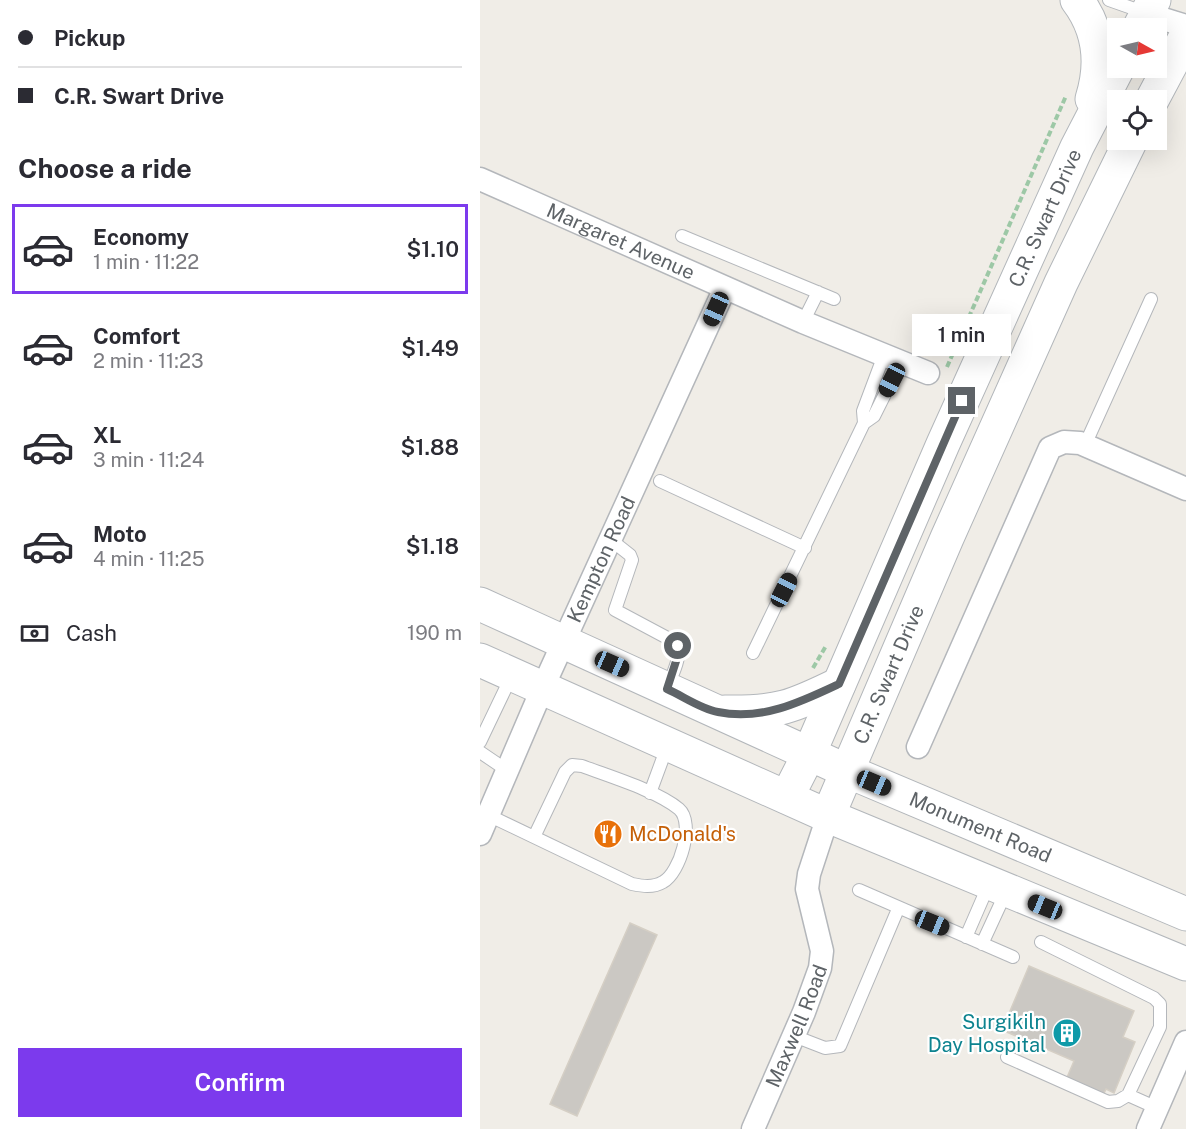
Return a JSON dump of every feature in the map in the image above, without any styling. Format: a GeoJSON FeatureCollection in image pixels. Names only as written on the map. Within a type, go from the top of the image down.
{"type":"FeatureCollection","features":[{"type":"Feature","properties":{"kind":"main road"},"geometry":{"type":"LineString","coordinates":[[1077,0],[1089,16],[1099,59],[1096,87],[1077,147]]}},
{"type":"Feature","properties":{"kind":"main road"},"geometry":{"type":"LineString","coordinates":[[1157,90],[1186,36]]}},
{"type":"Feature","properties":{"kind":"main road","name":"C.R. Swart Drive"},"geometry":{"type":"LineString","coordinates":[[787,797],[809,754],[1077,147],[1113,78]]}},
{"type":"Feature","properties":{"kind":"main road","name":"C.R. Swart Drive"},"geometry":{"type":"LineString","coordinates":[[828,816],[1061,283],[1126,150]]}},
{"type":"Feature","properties":{"kind":"main road","name":"Monument Road"},"geometry":{"type":"LineString","coordinates":[[480,604],[846,771],[1186,914]]}},
{"type":"Feature","properties":{"kind":"main road"},"geometry":{"type":"LineString","coordinates":[[480,660],[828,816],[1186,964]]}},
{"type":"Feature","properties":{"kind":"main road"},"geometry":{"type":"LineString","coordinates":[[718,712],[763,713],[785,708],[839,684]]}},
{"type":"Feature","properties":{"kind":"street"},"geometry":{"type":"LineString","coordinates":[[1147,14],[1186,26]]}},
{"type":"Feature","properties":{"kind":"street","name":"Margaret Avenue"},"geometry":{"type":"LineString","coordinates":[[480,179],[803,322],[928,373]]}},
{"type":"Feature","properties":{"kind":"street","name":"Kempton Road"},"geometry":{"type":"LineString","coordinates":[[484,825],[543,687],[726,288]]}},
{"type":"Feature","properties":{"kind":"street"},"geometry":{"type":"LineString","coordinates":[[918,747],[1045,455],[1055,445],[1064,442],[1082,444],[1186,489]]}},
{"type":"Feature","properties":{"kind":"street","name":"Maxwell Road"},"geometry":{"type":"LineString","coordinates":[[753,1129],[794,1036],[820,968],[822,951],[807,889],[809,874],[828,816]]}},
{"type":"Feature","properties":{"kind":"street"},"geometry":{"type":"LineString","coordinates":[[1148,1129],[1186,1042]]}},
{"type":"Feature","properties":{"kind":"lane"},"geometry":{"type":"LineString","coordinates":[[1109,0],[1147,14]]}},
{"type":"Feature","properties":{"kind":"lane"},"geometry":{"type":"LineString","coordinates":[[682,236],[834,299]]}},
{"type":"Feature","properties":{"kind":"lane"},"geometry":{"type":"LineString","coordinates":[[803,322],[818,292]]}},
{"type":"Feature","properties":{"kind":"lane"},"geometry":{"type":"LineString","coordinates":[[1082,444],[1150,299]]}},
{"type":"Feature","properties":{"kind":"lane"},"geometry":{"type":"LineString","coordinates":[[864,423],[874,417],[893,359]]}},
{"type":"Feature","properties":{"kind":"lane"},"geometry":{"type":"LineString","coordinates":[[753,653],[806,548],[864,423],[863,411],[893,359]]}},
{"type":"Feature","properties":{"kind":"lane"},"geometry":{"type":"LineString","coordinates":[[660,481],[806,548]]}},
{"type":"Feature","properties":{"kind":"lane"},"geometry":{"type":"LineString","coordinates":[[611,540],[630,555],[632,560],[615,610],[675,642],[678,646],[678,655],[667,689]]}},
{"type":"Feature","properties":{"kind":"lane"},"geometry":{"type":"LineString","coordinates":[[480,742],[512,674]]}},
{"type":"Feature","properties":{"kind":"lane"},"geometry":{"type":"LineString","coordinates":[[650,793],[669,743]]}},
{"type":"Feature","properties":{"kind":"lane"},"geometry":{"type":"LineString","coordinates":[[480,752],[508,771]]}},
{"type":"Feature","properties":{"kind":"lane"},"geometry":{"type":"LineString","coordinates":[[484,825],[534,837],[632,884],[656,886],[666,881],[673,872],[687,835],[687,822],[679,809],[650,793],[582,766],[572,765],[564,772],[534,837]]}},
{"type":"Feature","properties":{"kind":"lane"},"geometry":{"type":"LineString","coordinates":[[966,937],[998,887]]}},
{"type":"Feature","properties":{"kind":"lane"},"geometry":{"type":"LineString","coordinates":[[981,944],[998,887]]}},
{"type":"Feature","properties":{"kind":"lane"},"geometry":{"type":"LineString","coordinates":[[859,890],[898,909],[1013,957]]}},
{"type":"Feature","properties":{"kind":"lane"},"geometry":{"type":"LineString","coordinates":[[794,1036],[825,1048],[840,1046],[898,909]]}},
{"type":"Feature","properties":{"kind":"lane"},"geometry":{"type":"LineString","coordinates":[[1007,1057],[1108,1102],[1118,1101],[1128,1095],[1160,1027],[1160,1004],[1154,998],[1041,942]]}},
{"type":"Feature","properties":{"kind":"lane"},"geometry":{"type":"LineString","coordinates":[[1128,1095],[1157,1108]]}},
{"type":"Feature","properties":{"kind":"building"},"geometry":{"type":"Polygon","coordinates":[[[630,923],[657,935],[577,1116],[550,1104],[630,923]]]}},
{"type":"Feature","properties":{"kind":"building","name":"Surgikiln Day Hospital"},"geometry":{"type":"Polygon","coordinates":[[[1029,966],[1134,1011],[1123,1037],[1135,1042],[1114,1093],[1106,1089],[1102,1098],[1065,1082],[1074,1061],[1002,1030],[1029,966]]]}},
{"type":"Feature","properties":{"kind":"place","name":"McDonald's"},"geometry":{"type":"Point","coordinates":[608,834]}},
{"type":"Feature","properties":{"kind":"place","name":"Surgikiln Day Hospital"},"geometry":{"type":"Point","coordinates":[1067,1033]}},
{"type":"Feature","properties":{"kind":"route"},"geometry":{"type":"LineString","coordinates":[[678,646],[678,655],[667,689],[718,712],[763,713],[785,708],[839,684],[962,401]]}}]}
